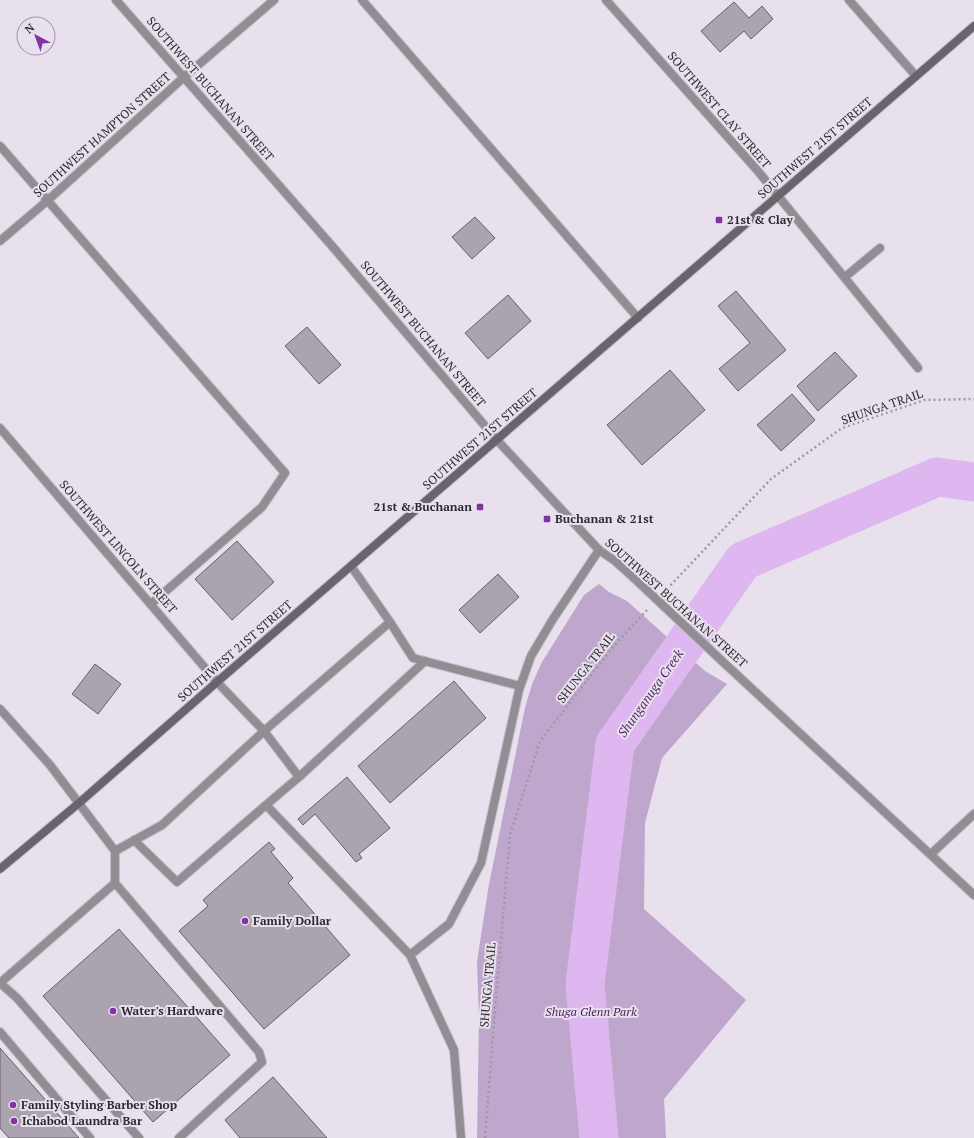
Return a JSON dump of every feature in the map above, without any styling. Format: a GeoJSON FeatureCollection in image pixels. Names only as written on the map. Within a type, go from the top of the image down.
{"type":"FeatureCollection","features":[{"type":"Feature","properties":{"kind":"main road","name":"SOUTHWEST 21ST STREET"},"geometry":{"type":"LineString","coordinates":[[0,869],[79,804],[217,682],[974,26]]}},
{"type":"Feature","properties":{"kind":"street","name":"SOUTHWEST BUCHANAN STREET"},"geometry":{"type":"LineString","coordinates":[[116,0],[332,246],[497,440],[599,550],[615,561],[634,578],[974,894]]}},
{"type":"Feature","properties":{"kind":"street","name":"SOUTHWEST HAMPTON STREET"},"geometry":{"type":"LineString","coordinates":[[0,241],[47,201],[183,78],[274,0]]}},
{"type":"Feature","properties":{"kind":"street"},"geometry":{"type":"LineString","coordinates":[[362,0],[638,318]]}},
{"type":"Feature","properties":{"kind":"street","name":"SOUTHWEST CLAY STREET"},"geometry":{"type":"LineString","coordinates":[[606,0],[778,196],[918,368]]}},
{"type":"Feature","properties":{"kind":"street"},"geometry":{"type":"LineString","coordinates":[[849,0],[916,76]]}},
{"type":"Feature","properties":{"kind":"street"},"geometry":{"type":"LineString","coordinates":[[0,146],[285,473],[262,507],[151,604]]}},
{"type":"Feature","properties":{"kind":"street"},"geometry":{"type":"LineString","coordinates":[[845,277],[880,248]]}},
{"type":"Feature","properties":{"kind":"street","name":"SOUTHWEST LINCOLN STREET"},"geometry":{"type":"LineString","coordinates":[[0,428],[217,682],[264,731],[299,777]]}},
{"type":"Feature","properties":{"kind":"street"},"geometry":{"type":"LineString","coordinates":[[410,955],[449,924],[481,863],[520,686],[531,656],[553,619],[599,550]]}},
{"type":"Feature","properties":{"kind":"street"},"geometry":{"type":"LineString","coordinates":[[351,566],[413,658],[520,686]]}},
{"type":"Feature","properties":{"kind":"street"},"geometry":{"type":"LineString","coordinates":[[115,851],[162,825],[264,731],[390,622]]}},
{"type":"Feature","properties":{"kind":"street"},"geometry":{"type":"LineString","coordinates":[[134,840],[177,882],[299,777],[425,661]]}},
{"type":"Feature","properties":{"kind":"street"},"geometry":{"type":"LineString","coordinates":[[0,709],[50,765],[115,851],[115,883],[259,1052],[262,1062],[179,1138]]}},
{"type":"Feature","properties":{"kind":"street"},"geometry":{"type":"LineString","coordinates":[[266,805],[410,955],[454,1050],[461,1138]]}},
{"type":"Feature","properties":{"kind":"street"},"geometry":{"type":"LineString","coordinates":[[931,854],[974,814]]}},
{"type":"Feature","properties":{"kind":"street"},"geometry":{"type":"LineString","coordinates":[[115,883],[0,983],[18,998],[139,1138]]}},
{"type":"Feature","properties":{"kind":"street"},"geometry":{"type":"LineString","coordinates":[[0,1032],[90,1138]]}},
{"type":"Feature","properties":{"kind":"path","name":"SHUNGA TRAIL"},"geometry":{"type":"LineString","coordinates":[[663,594],[771,478],[842,428],[924,400],[974,399]]}},
{"type":"Feature","properties":{"kind":"path","name":"SHUNGA TRAIL"},"geometry":{"type":"LineString","coordinates":[[485,1138],[510,835],[540,742],[614,646],[652,606]]}},
{"type":"Feature","properties":{"kind":"green space","name":"Shuga Glenn Park"},"geometry":{"type":"Polygon","coordinates":[[[599,584],[609,592],[627,601],[705,671],[727,684],[662,758],[645,823],[644,909],[746,1000],[664,1099],[666,1138],[477,1138],[479,1018],[477,961],[489,884],[525,708],[532,684],[542,662],[584,595],[599,584]]]}},
{"type":"Feature","properties":{"kind":"building"},"geometry":{"type":"Polygon","coordinates":[[[734,2],[749,18],[762,6],[773,19],[751,39],[744,31],[720,52],[701,31],[734,2]]]}},
{"type":"Feature","properties":{"kind":"building"},"geometry":{"type":"Polygon","coordinates":[[[475,217],[495,238],[472,259],[452,237],[475,217]]]}},
{"type":"Feature","properties":{"kind":"building"},"geometry":{"type":"Polygon","coordinates":[[[736,291],[786,350],[738,391],[719,369],[750,343],[718,306],[736,291]]]}},
{"type":"Feature","properties":{"kind":"building"},"geometry":{"type":"Polygon","coordinates":[[[508,295],[531,321],[488,359],[465,333],[508,295]]]}},
{"type":"Feature","properties":{"kind":"building"},"geometry":{"type":"Polygon","coordinates":[[[307,327],[341,365],[319,384],[285,346],[307,327]]]}},
{"type":"Feature","properties":{"kind":"building"},"geometry":{"type":"Polygon","coordinates":[[[835,352],[857,376],[818,411],[797,386],[835,352]]]}},
{"type":"Feature","properties":{"kind":"building"},"geometry":{"type":"Polygon","coordinates":[[[670,370],[705,410],[642,465],[607,425],[670,370]]]}},
{"type":"Feature","properties":{"kind":"building"},"geometry":{"type":"Polygon","coordinates":[[[792,394],[815,420],[781,451],[757,425],[792,394]]]}},
{"type":"Feature","properties":{"kind":"building"},"geometry":{"type":"Polygon","coordinates":[[[237,541],[274,582],[232,620],[195,579],[237,541]]]}},
{"type":"Feature","properties":{"kind":"building"},"geometry":{"type":"Polygon","coordinates":[[[498,574],[519,597],[480,633],[459,610],[498,574]]]}},
{"type":"Feature","properties":{"kind":"building"},"geometry":{"type":"Polygon","coordinates":[[[95,664],[121,684],[98,714],[72,694],[95,664]]]}},
{"type":"Feature","properties":{"kind":"building"},"geometry":{"type":"Polygon","coordinates":[[[454,681],[486,718],[390,803],[358,766],[454,681]]]}},
{"type":"Feature","properties":{"kind":"building"},"geometry":{"type":"Polygon","coordinates":[[[347,777],[390,828],[359,854],[362,858],[356,862],[315,814],[303,825],[298,819],[347,777]]]}},
{"type":"Feature","properties":{"kind":"building"},"geometry":{"type":"Polygon","coordinates":[[[269,842],[275,849],[271,852],[293,878],[288,883],[350,955],[264,1029],[179,931],[208,906],[203,900],[269,842]]]}},
{"type":"Feature","properties":{"kind":"building"},"geometry":{"type":"Polygon","coordinates":[[[119,929],[230,1055],[153,1122],[43,996],[119,929]]]}},
{"type":"Feature","properties":{"kind":"building"},"geometry":{"type":"Polygon","coordinates":[[[0,1048],[79,1138],[9,1138],[0,1128],[0,1048]]]}},
{"type":"Feature","properties":{"kind":"building"},"geometry":{"type":"Polygon","coordinates":[[[273,1077],[327,1138],[240,1138],[225,1120],[273,1077]]]}},
{"type":"Feature","properties":{"kind":"waterway","name":"Shunganuga Creek"},"geometry":{"type":"LineString","coordinates":[[599,1138],[585,984],[615,744],[743,561],[937,477],[974,482]]}},
{"type":"Feature","properties":{"kind":"place","name":"21st & Clay"},"geometry":{"type":"Point","coordinates":[719,220]}},
{"type":"Feature","properties":{"kind":"place","name":"21st & Buchanan"},"geometry":{"type":"Point","coordinates":[480,507]}},
{"type":"Feature","properties":{"kind":"place","name":"Buchanan & 21st"},"geometry":{"type":"Point","coordinates":[547,519]}},
{"type":"Feature","properties":{"kind":"place","name":"Family Dollar"},"geometry":{"type":"Point","coordinates":[245,921]}},
{"type":"Feature","properties":{"kind":"place","name":"Water's Hardware"},"geometry":{"type":"Point","coordinates":[113,1011]}},
{"type":"Feature","properties":{"kind":"place","name":"Family Styling Barber Shop"},"geometry":{"type":"Point","coordinates":[13,1105]}},
{"type":"Feature","properties":{"kind":"place","name":"Ichabod Laundra Bar"},"geometry":{"type":"Point","coordinates":[14,1121]}}]}
